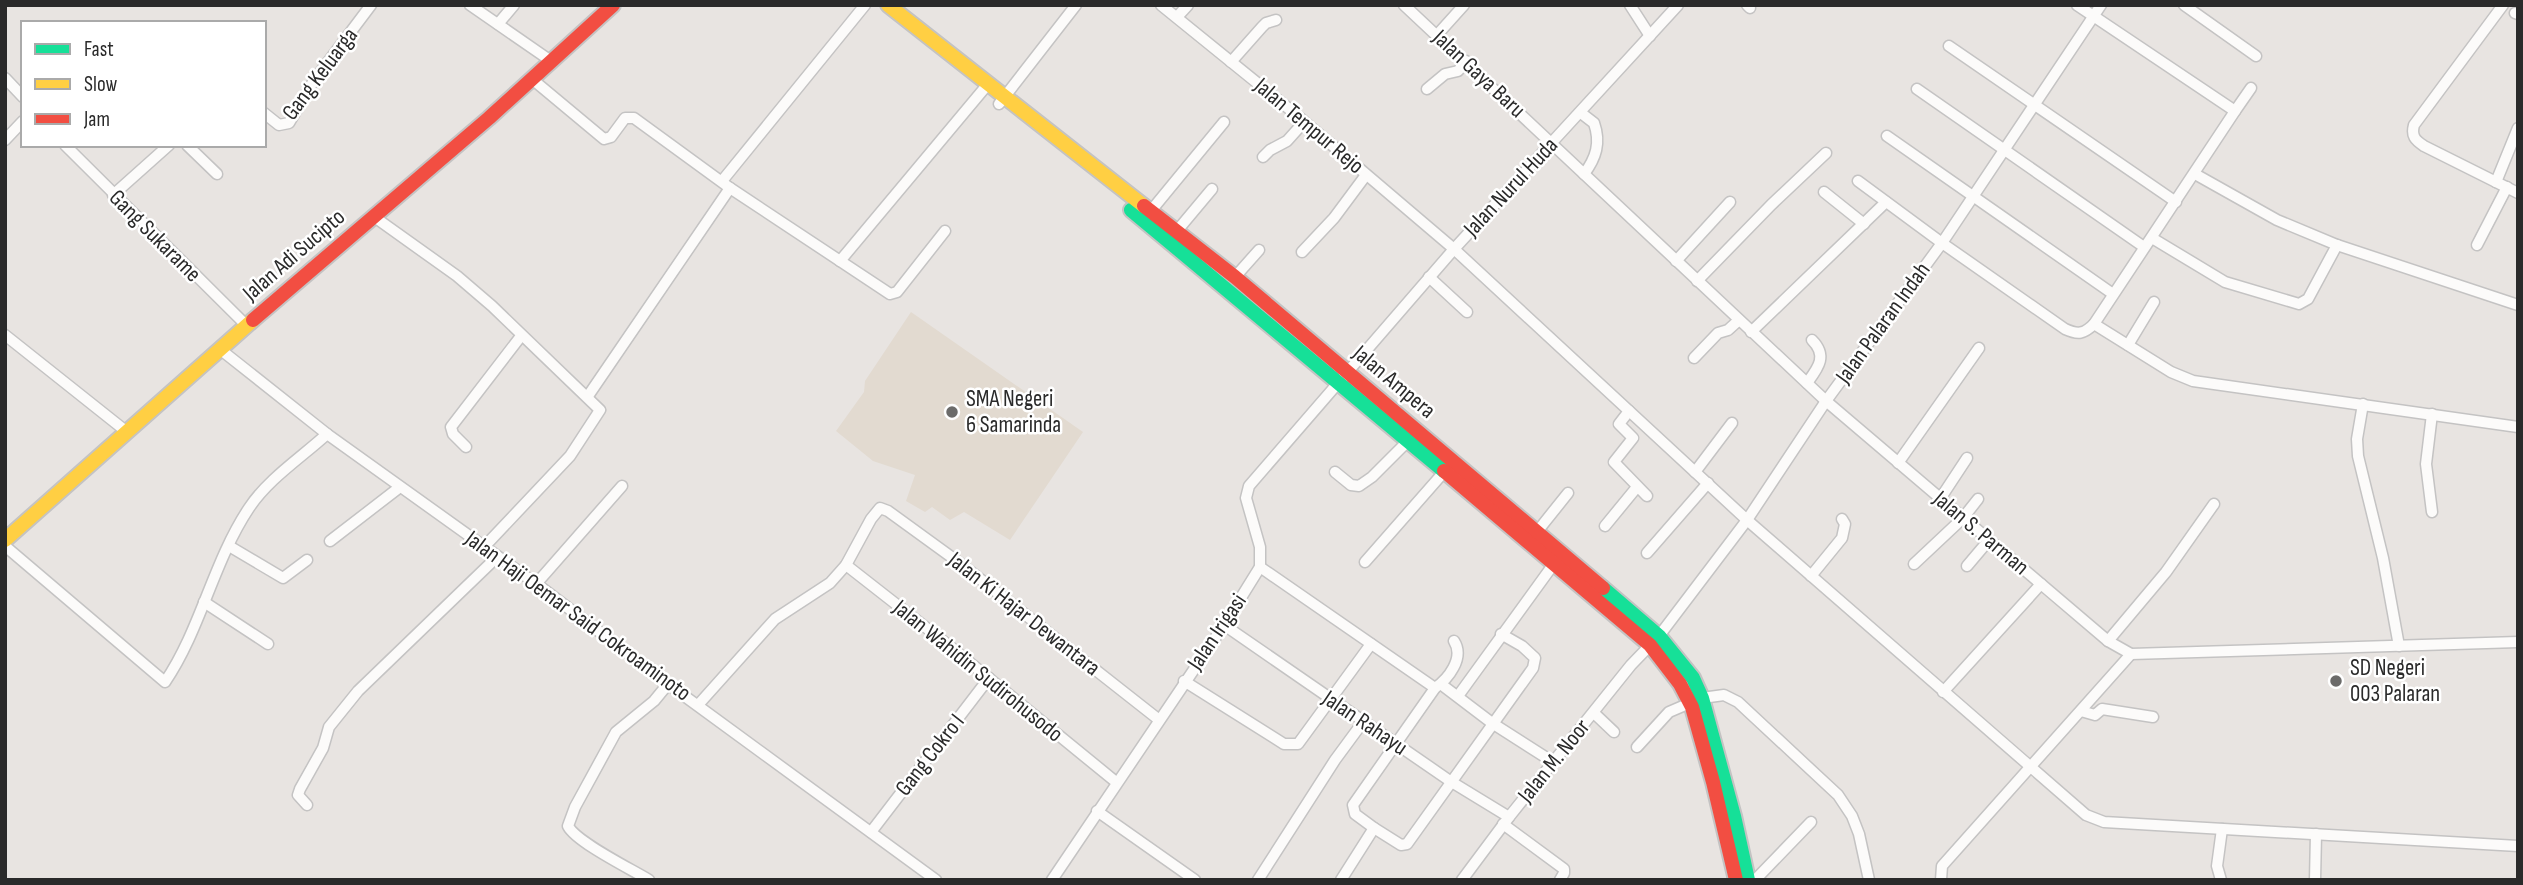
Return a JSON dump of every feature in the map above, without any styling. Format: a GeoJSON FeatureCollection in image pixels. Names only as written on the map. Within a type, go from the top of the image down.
{"type":"FeatureCollection","features":[{"type":"Feature","properties":{"kind":"main road","name":"Jalan Adi Sucipto"},"geometry":{"type":"LineString","coordinates":[[5,540],[533,79],[613,5]]}},
{"type":"Feature","properties":{"kind":"main road","name":"Jalan Ampera"},"geometry":{"type":"LineString","coordinates":[[875,5],[985,87]]}},
{"type":"Feature","properties":{"kind":"main road","name":"Jalan Ampera"},"geometry":{"type":"LineString","coordinates":[[888,5],[1214,277],[1536,533],[1655,640]]}},
{"type":"Feature","properties":{"kind":"main road","name":"Jalan Ampera"},"geometry":{"type":"LineString","coordinates":[[1001,100],[1234,277],[1408,441],[1553,565],[1675,653],[1693,678],[1736,880]]}},
{"type":"Feature","properties":{"kind":"main road","name":"Jalan Ampera"},"geometry":{"type":"LineString","coordinates":[[1696,701],[1734,816],[1748,880]]}},
{"type":"Feature","properties":{"kind":"street","name":"Gang Keluarga"},"geometry":{"type":"LineString","coordinates":[[266,115],[279,125],[289,123],[313,82],[371,5]]}},
{"type":"Feature","properties":{"kind":"street"},"geometry":{"type":"LineString","coordinates":[[470,5],[551,61]]}},
{"type":"Feature","properties":{"kind":"street"},"geometry":{"type":"LineString","coordinates":[[498,24],[514,5]]}},
{"type":"Feature","properties":{"kind":"street"},"geometry":{"type":"LineString","coordinates":[[588,396],[726,185],[865,5]]}},
{"type":"Feature","properties":{"kind":"street"},"geometry":{"type":"LineString","coordinates":[[1001,100],[1076,5]]}},
{"type":"Feature","properties":{"kind":"street","name":"Jalan Tempur Rejo"},"geometry":{"type":"LineString","coordinates":[[1161,5],[1454,249],[1747,520],[2086,815],[2097,820],[2222,829],[2518,846]]}},
{"type":"Feature","properties":{"kind":"street"},"geometry":{"type":"LineString","coordinates":[[1177,17],[1188,5]]}},
{"type":"Feature","properties":{"kind":"street","name":"Jalan Gaya Baru"},"geometry":{"type":"LineString","coordinates":[[1404,5],[1547,138]]}},
{"type":"Feature","properties":{"kind":"street"},"geometry":{"type":"LineString","coordinates":[[1437,35],[1464,5]]}},
{"type":"Feature","properties":{"kind":"street"},"geometry":{"type":"LineString","coordinates":[[1630,5],[1650,36]]}},
{"type":"Feature","properties":{"kind":"street","name":"Jalan Nurul Huda"},"geometry":{"type":"LineString","coordinates":[[1343,377],[1547,138],[1581,113],[1678,5]]}},
{"type":"Feature","properties":{"kind":"street"},"geometry":{"type":"LineString","coordinates":[[2077,5],[2235,111]]}},
{"type":"Feature","properties":{"kind":"street","name":"Jalan Palaran Indah"},"geometry":{"type":"LineString","coordinates":[[1655,640],[1747,520],[1826,401],[1942,243],[2101,5]]}},
{"type":"Feature","properties":{"kind":"street"},"geometry":{"type":"LineString","coordinates":[[2184,5],[2256,56]]}},
{"type":"Feature","properties":{"kind":"street"},"geometry":{"type":"LineString","coordinates":[[2503,5],[2414,125],[2412,134],[2413,138],[2424,146],[2518,192]]}},
{"type":"Feature","properties":{"kind":"street"},"geometry":{"type":"LineString","coordinates":[[1231,62],[1262,27],[1276,20]]}},
{"type":"Feature","properties":{"kind":"street"},"geometry":{"type":"LineString","coordinates":[[1948,46],[2176,202]]}},
{"type":"Feature","properties":{"kind":"street"},"geometry":{"type":"LineString","coordinates":[[1427,89],[1445,74],[1458,71],[1466,61]]}},
{"type":"Feature","properties":{"kind":"street"},"geometry":{"type":"LineString","coordinates":[[5,78],[21,95]]}},
{"type":"Feature","properties":{"kind":"street"},"geometry":{"type":"LineString","coordinates":[[533,79],[604,139],[611,137],[625,118],[634,118],[726,185],[887,292],[894,294],[945,230]]}},
{"type":"Feature","properties":{"kind":"street"},"geometry":{"type":"LineString","coordinates":[[840,261],[985,87]]}},
{"type":"Feature","properties":{"kind":"street"},"geometry":{"type":"LineString","coordinates":[[1858,181],[2065,329],[2076,334],[2085,332],[2094,324],[2251,88]]}},
{"type":"Feature","properties":{"kind":"street"},"geometry":{"type":"LineString","coordinates":[[1917,89],[2144,247]]}},
{"type":"Feature","properties":{"kind":"street"},"geometry":{"type":"LineString","coordinates":[[1581,113],[1594,123],[1597,137],[1594,160],[1584,174]]}},
{"type":"Feature","properties":{"kind":"street"},"geometry":{"type":"LineString","coordinates":[[1150,212],[1224,122]]}},
{"type":"Feature","properties":{"kind":"street"},"geometry":{"type":"LineString","coordinates":[[1263,157],[1286,141],[1304,122]]}},
{"type":"Feature","properties":{"kind":"street"},"geometry":{"type":"LineString","coordinates":[[5,140],[21,123]]}},
{"type":"Feature","properties":{"kind":"street"},"geometry":{"type":"LineString","coordinates":[[2496,182],[2518,128]]}},
{"type":"Feature","properties":{"kind":"street"},"geometry":{"type":"LineString","coordinates":[[1887,136],[2113,294]]}},
{"type":"Feature","properties":{"kind":"street","name":"Jalan S. Parman"},"geometry":{"type":"LineString","coordinates":[[1547,138],[1826,401],[2108,641],[2131,654]]}},
{"type":"Feature","properties":{"kind":"street","name":"Gang Sukarame"},"geometry":{"type":"LineString","coordinates":[[67,147],[247,326]]}},
{"type":"Feature","properties":{"kind":"street"},"geometry":{"type":"LineString","coordinates":[[113,195],[167,147]]}},
{"type":"Feature","properties":{"kind":"street"},"geometry":{"type":"LineString","coordinates":[[189,147],[217,174]]}},
{"type":"Feature","properties":{"kind":"street"},"geometry":{"type":"LineString","coordinates":[[1698,281],[1771,205],[1826,153]]}},
{"type":"Feature","properties":{"kind":"street"},"geometry":{"type":"LineString","coordinates":[[2195,174],[2277,220],[2337,245],[2518,305]]}},
{"type":"Feature","properties":{"kind":"street"},"geometry":{"type":"LineString","coordinates":[[1302,252],[1334,218],[1366,175]]}},
{"type":"Feature","properties":{"kind":"street"},"geometry":{"type":"LineString","coordinates":[[2477,245],[2507,187]]}},
{"type":"Feature","properties":{"kind":"street"},"geometry":{"type":"LineString","coordinates":[[1176,232],[1212,189]]}},
{"type":"Feature","properties":{"kind":"street"},"geometry":{"type":"LineString","coordinates":[[1824,192],[1864,224]]}},
{"type":"Feature","properties":{"kind":"street"},"geometry":{"type":"LineString","coordinates":[[1676,261],[1730,202]]}},
{"type":"Feature","properties":{"kind":"street"},"geometry":{"type":"LineString","coordinates":[[1751,332],[1886,202]]}},
{"type":"Feature","properties":{"kind":"street"},"geometry":{"type":"LineString","coordinates":[[373,216],[457,276],[600,410],[580,443],[484,547]]}},
{"type":"Feature","properties":{"kind":"street"},"geometry":{"type":"LineString","coordinates":[[2152,238],[2225,282],[2299,304],[2308,299],[2337,245]]}},
{"type":"Feature","properties":{"kind":"street"},"geometry":{"type":"LineString","coordinates":[[1234,277],[1259,250]]}},
{"type":"Feature","properties":{"kind":"street"},"geometry":{"type":"LineString","coordinates":[[1429,277],[1467,312]]}},
{"type":"Feature","properties":{"kind":"street"},"geometry":{"type":"LineString","coordinates":[[2128,345],[2154,302]]}},
{"type":"Feature","properties":{"kind":"street"},"geometry":{"type":"LineString","coordinates":[[1693,358],[1718,333],[1728,330],[1739,320]]}},
{"type":"Feature","properties":{"kind":"street"},"geometry":{"type":"LineString","coordinates":[[2094,324],[2171,372],[2193,381],[2518,427]]}},
{"type":"Feature","properties":{"kind":"street"},"geometry":{"type":"LineString","coordinates":[[5,335],[127,432]]}},
{"type":"Feature","properties":{"kind":"street"},"geometry":{"type":"LineString","coordinates":[[466,447],[453,434],[451,427],[522,336]]}},
{"type":"Feature","properties":{"kind":"street"},"geometry":{"type":"LineString","coordinates":[[1807,383],[1821,361],[1821,353],[1812,340]]}},
{"type":"Feature","properties":{"kind":"street"},"geometry":{"type":"LineString","coordinates":[[1898,463],[1979,348]]}},
{"type":"Feature","properties":{"kind":"street","name":"Jalan Haji Oemar Said Cokroaminoto"},"geometry":{"type":"LineString","coordinates":[[221,350],[327,434],[536,584],[936,880]]}},
{"type":"Feature","properties":{"kind":"street"},"geometry":{"type":"LineString","coordinates":[[1343,377],[1255,477],[1246,492],[1247,505],[1260,547],[1260,567],[1371,644],[1438,687],[1458,696],[1492,723],[1553,762]]}},
{"type":"Feature","properties":{"kind":"street"},"geometry":{"type":"LineString","coordinates":[[2362,404],[2357,439],[2358,456],[2383,558],[2399,646]]}},
{"type":"Feature","properties":{"kind":"street"},"geometry":{"type":"LineString","coordinates":[[1629,411],[1619,425],[1633,438]]}},
{"type":"Feature","properties":{"kind":"street"},"geometry":{"type":"LineString","coordinates":[[2432,414],[2426,464],[2432,512]]}},
{"type":"Feature","properties":{"kind":"street"},"geometry":{"type":"LineString","coordinates":[[1695,472],[1732,423]]}},
{"type":"Feature","properties":{"kind":"street"},"geometry":{"type":"LineString","coordinates":[[1644,425],[1614,463],[1647,496]]}},
{"type":"Feature","properties":{"kind":"street"},"geometry":{"type":"LineString","coordinates":[[5,546],[165,682],[182,657],[241,522],[260,493],[327,434]]}},
{"type":"Feature","properties":{"kind":"street"},"geometry":{"type":"LineString","coordinates":[[1335,472],[1351,485],[1359,486],[1372,477],[1408,441]]}},
{"type":"Feature","properties":{"kind":"street"},"geometry":{"type":"LineString","coordinates":[[1940,499],[1967,458]]}},
{"type":"Feature","properties":{"kind":"street"},"geometry":{"type":"LineString","coordinates":[[1365,562],[1444,472]]}},
{"type":"Feature","properties":{"kind":"street"},"geometry":{"type":"LineString","coordinates":[[1647,553],[1707,483]]}},
{"type":"Feature","properties":{"kind":"street"},"geometry":{"type":"LineString","coordinates":[[536,584],[622,486]]}},
{"type":"Feature","properties":{"kind":"street"},"geometry":{"type":"LineString","coordinates":[[330,541],[400,487]]}},
{"type":"Feature","properties":{"kind":"street"},"geometry":{"type":"LineString","coordinates":[[1605,526],[1637,487]]}},
{"type":"Feature","properties":{"kind":"street"},"geometry":{"type":"LineString","coordinates":[[1536,533],[1568,493]]}},
{"type":"Feature","properties":{"kind":"street"},"geometry":{"type":"LineString","coordinates":[[1914,564],[1963,518],[1978,499]]}},
{"type":"Feature","properties":{"kind":"street"},"geometry":{"type":"LineString","coordinates":[[2108,641],[2166,572],[2214,503]]}},
{"type":"Feature","properties":{"kind":"street","name":"Jalan Ki Hajar Dewantara"},"geometry":{"type":"LineString","coordinates":[[846,565],[876,511],[880,508],[888,511],[961,564],[1158,719]]}},
{"type":"Feature","properties":{"kind":"street"},"geometry":{"type":"LineString","coordinates":[[1811,576],[1842,538],[1845,524],[1842,519]]}},
{"type":"Feature","properties":{"kind":"street"},"geometry":{"type":"LineString","coordinates":[[1967,566],[1989,540]]}},
{"type":"Feature","properties":{"kind":"street"},"geometry":{"type":"LineString","coordinates":[[229,547],[280,578],[285,578],[307,560]]}},
{"type":"Feature","properties":{"kind":"street"},"geometry":{"type":"LineString","coordinates":[[307,804],[298,794],[323,748],[332,722],[358,691],[497,557]]}},
{"type":"Feature","properties":{"kind":"street"},"geometry":{"type":"LineString","coordinates":[[698,705],[775,619],[821,591],[846,565]]}},
{"type":"Feature","properties":{"kind":"street","name":"Jalan Wahidin Sudirohusodo"},"geometry":{"type":"LineString","coordinates":[[846,565],[1113,780]]}},
{"type":"Feature","properties":{"kind":"street"},"geometry":{"type":"LineString","coordinates":[[1458,696],[1553,565]]}},
{"type":"Feature","properties":{"kind":"street","name":"Jalan Irigasi"},"geometry":{"type":"LineString","coordinates":[[1052,880],[1097,811],[1113,780],[1224,625],[1260,567]]}},
{"type":"Feature","properties":{"kind":"street"},"geometry":{"type":"LineString","coordinates":[[1943,692],[2040,584]]}},
{"type":"Feature","properties":{"kind":"street"},"geometry":{"type":"LineString","coordinates":[[204,602],[268,644]]}},
{"type":"Feature","properties":{"kind":"street","name":"Jalan Rahayu"},"geometry":{"type":"LineString","coordinates":[[1224,625],[1506,820],[1564,869],[1560,880]]}},
{"type":"Feature","properties":{"kind":"street"},"geometry":{"type":"LineString","coordinates":[[1454,641],[1459,657],[1353,805],[1355,814],[1401,845],[1406,845],[1533,668],[1535,661],[1527,650],[1501,634]]}},
{"type":"Feature","properties":{"kind":"street","name":"Jalan M. Noor"},"geometry":{"type":"LineString","coordinates":[[1462,880],[1506,820],[1630,665],[1655,640]]}},
{"type":"Feature","properties":{"kind":"street"},"geometry":{"type":"LineString","coordinates":[[1941,880],[1942,866],[2131,654],[2518,642]]}},
{"type":"Feature","properties":{"kind":"street"},"geometry":{"type":"LineString","coordinates":[[1184,681],[1284,744],[1292,746],[1298,744],[1371,644]]}},
{"type":"Feature","properties":{"kind":"street","name":"Gang Cokro I"},"geometry":{"type":"LineString","coordinates":[[871,832],[989,678]]}},
{"type":"Feature","properties":{"kind":"street"},"geometry":{"type":"LineString","coordinates":[[649,880],[580,839],[568,826],[575,807],[616,732],[654,701],[668,684]]}},
{"type":"Feature","properties":{"kind":"street"},"geometry":{"type":"LineString","coordinates":[[1637,747],[1669,712],[1696,701],[1724,695],[1738,702],[1839,795],[1859,834],[1869,880]]}},
{"type":"Feature","properties":{"kind":"street"},"geometry":{"type":"LineString","coordinates":[[2081,710],[2095,715],[2100,709],[2105,709],[2153,717]]}},
{"type":"Feature","properties":{"kind":"street"},"geometry":{"type":"LineString","coordinates":[[1594,713],[1614,732]]}},
{"type":"Feature","properties":{"kind":"street"},"geometry":{"type":"LineString","coordinates":[[1258,880],[1335,760],[1363,722]]}},
{"type":"Feature","properties":{"kind":"street"},"geometry":{"type":"LineString","coordinates":[[1097,811],[1195,880]]}},
{"type":"Feature","properties":{"kind":"street"},"geometry":{"type":"LineString","coordinates":[[1755,880],[1811,822]]}},
{"type":"Feature","properties":{"kind":"street"},"geometry":{"type":"LineString","coordinates":[[1341,880],[1374,828]]}},
{"type":"Feature","properties":{"kind":"street"},"geometry":{"type":"LineString","coordinates":[[2221,880],[2217,866],[2222,829]]}},
{"type":"Feature","properties":{"kind":"street"},"geometry":{"type":"LineString","coordinates":[[2315,880],[2316,834]]}},
{"type":"Feature","properties":{"kind":"shaded area","name":"SMA Negeri 6 Samarinda"},"geometry":{"type":"Polygon","coordinates":[[[911,312],[1083,432],[1010,540],[964,512],[950,520],[932,507],[925,512],[906,501],[915,475],[873,461],[836,431],[864,392],[865,381],[911,312]]]}},
{"type":"Feature","properties":{"kind":"traffic: fast"},"geometry":{"type":"LineString","coordinates":[[1131,210],[1444,471]]}},
{"type":"Feature","properties":{"kind":"traffic: fast"},"geometry":{"type":"LineString","coordinates":[[1603,588],[1659,636],[1693,678],[1702,698],[1734,816],[1748,880]]}},
{"type":"Feature","properties":{"kind":"traffic: slow"},"geometry":{"type":"LineString","coordinates":[[888,5],[1144,206]]}},
{"type":"Feature","properties":{"kind":"traffic: slow"},"geometry":{"type":"LineString","coordinates":[[5,540],[253,320]]}},
{"type":"Feature","properties":{"kind":"traffic: jam"},"geometry":{"type":"LineString","coordinates":[[253,320],[489,118],[613,5]]}},
{"type":"Feature","properties":{"kind":"traffic: jam"},"geometry":{"type":"LineString","coordinates":[[1144,206],[1235,277],[1603,588]]}},
{"type":"Feature","properties":{"kind":"traffic: jam"},"geometry":{"type":"LineString","coordinates":[[1444,471],[1650,645],[1680,684],[1692,707],[1736,880]]}},
{"type":"Feature","properties":{"kind":"place","name":"SMA Negeri 6 Samarinda"},"geometry":{"type":"Point","coordinates":[952,412]}},
{"type":"Feature","properties":{"kind":"place","name":"SD Negeri 003 Palaran"},"geometry":{"type":"Point","coordinates":[2336,681]}}]}
